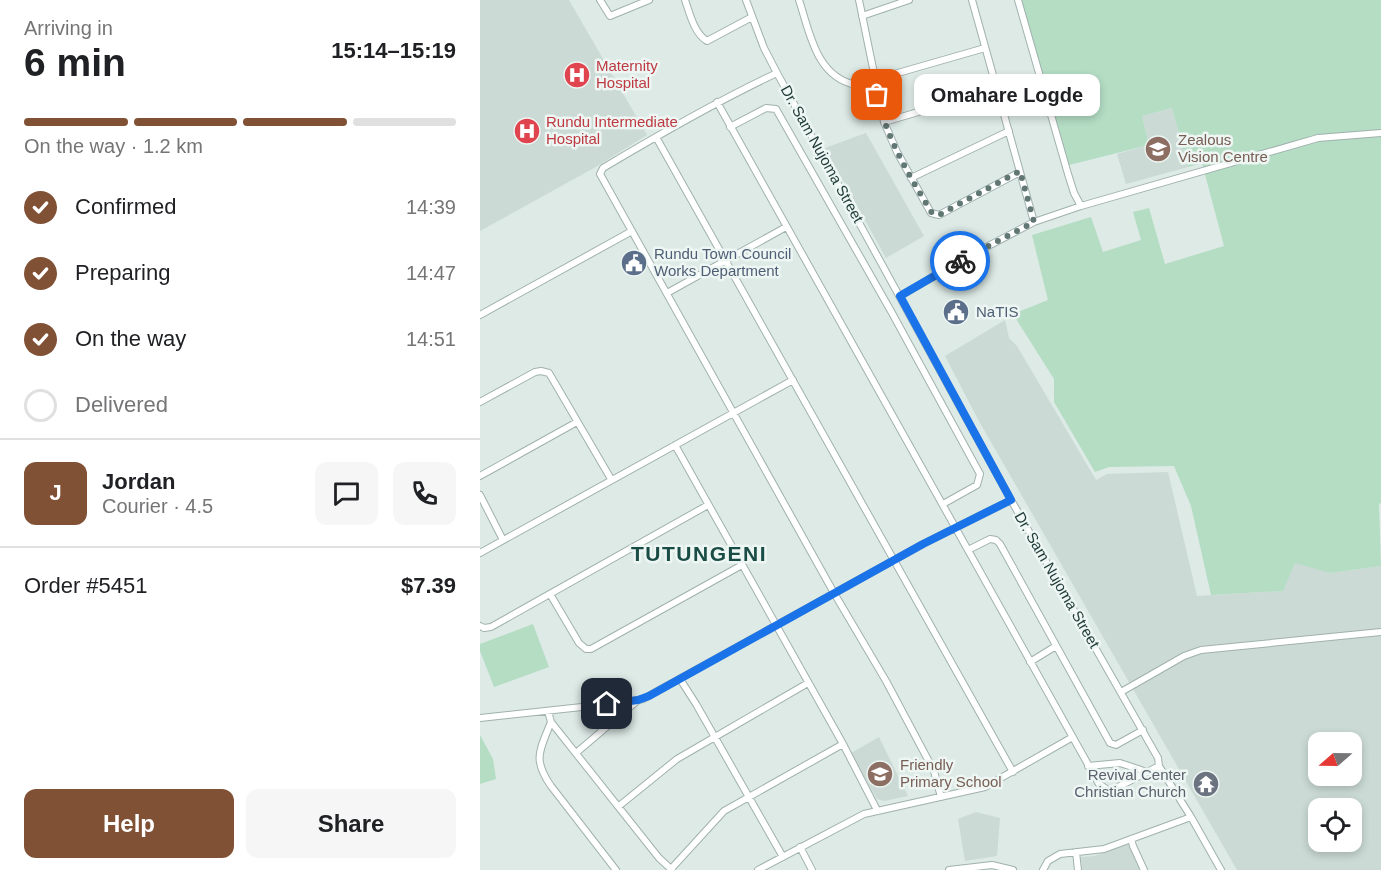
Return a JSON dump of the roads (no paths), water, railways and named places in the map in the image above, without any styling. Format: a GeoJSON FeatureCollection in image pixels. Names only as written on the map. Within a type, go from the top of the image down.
{"type":"FeatureCollection","features":[{"type":"Feature","properties":{"kind":"street"},"geometry":{"type":"LineString","coordinates":[[600,0],[610,16],[649,0]]}},
{"type":"Feature","properties":{"kind":"street"},"geometry":{"type":"LineString","coordinates":[[686,0],[694,25],[703,39],[707,41],[752,17]]}},
{"type":"Feature","properties":{"kind":"street","name":"Dr. Sam Nujoma Street"},"geometry":{"type":"LineString","coordinates":[[746,0],[764,48],[777,73],[1011,500],[1143,730],[1158,758],[1159,766],[1221,870]]}},
{"type":"Feature","properties":{"kind":"street"},"geometry":{"type":"LineString","coordinates":[[799,0],[816,52],[828,71],[846,83],[856,85],[985,48]]}},
{"type":"Feature","properties":{"kind":"street"},"geometry":{"type":"LineString","coordinates":[[859,0],[884,122],[911,178],[932,213],[939,215],[1020,171]]}},
{"type":"Feature","properties":{"kind":"street"},"geometry":{"type":"LineString","coordinates":[[862,16],[909,0]]}},
{"type":"Feature","properties":{"kind":"street"},"geometry":{"type":"LineString","coordinates":[[972,0],[1034,222]]}},
{"type":"Feature","properties":{"kind":"street"},"geometry":{"type":"LineString","coordinates":[[1018,0],[1038,77],[1074,193],[1081,206]]}},
{"type":"Feature","properties":{"kind":"street"},"geometry":{"type":"LineString","coordinates":[[777,73],[717,102],[601,170],[600,174],[834,593],[886,681],[934,771],[940,797]]}},
{"type":"Feature","properties":{"kind":"street"},"geometry":{"type":"LineString","coordinates":[[884,122],[1038,77]]}},
{"type":"Feature","properties":{"kind":"street"},"geometry":{"type":"LineString","coordinates":[[717,102],[1098,784],[1108,790],[1118,788],[1159,766]]}},
{"type":"Feature","properties":{"kind":"street"},"geometry":{"type":"LineString","coordinates":[[730,128],[766,108],[776,109],[892,313],[980,474],[977,485],[943,504]]}},
{"type":"Feature","properties":{"kind":"street"},"geometry":{"type":"LineString","coordinates":[[911,178],[1009,131]]}},
{"type":"Feature","properties":{"kind":"street"},"geometry":{"type":"LineString","coordinates":[[900,296],[1034,222],[1081,206],[1318,138],[1381,133]]}},
{"type":"Feature","properties":{"kind":"street"},"geometry":{"type":"LineString","coordinates":[[656,137],[1013,772]]}},
{"type":"Feature","properties":{"kind":"street"},"geometry":{"type":"LineString","coordinates":[[667,293],[786,227]]}},
{"type":"Feature","properties":{"kind":"street"},"geometry":{"type":"LineString","coordinates":[[480,315],[632,231]]}},
{"type":"Feature","properties":{"kind":"street"},"geometry":{"type":"LineString","coordinates":[[480,402],[535,372],[545,371],[552,377],[611,479]]}},
{"type":"Feature","properties":{"kind":"street"},"geometry":{"type":"LineString","coordinates":[[480,553],[793,380]]}},
{"type":"Feature","properties":{"kind":"street"},"geometry":{"type":"LineString","coordinates":[[480,476],[577,422]]}},
{"type":"Feature","properties":{"kind":"street"},"geometry":{"type":"LineString","coordinates":[[675,444],[843,744],[877,810]]}},
{"type":"Feature","properties":{"kind":"street"},"geometry":{"type":"LineString","coordinates":[[480,495],[503,540]]}},
{"type":"Feature","properties":{"kind":"street"},"geometry":{"type":"LineString","coordinates":[[576,753],[638,700],[894,560],[1011,500]]}},
{"type":"Feature","properties":{"kind":"street"},"geometry":{"type":"LineString","coordinates":[[480,626],[491,627],[708,505]]}},
{"type":"Feature","properties":{"kind":"street"},"geometry":{"type":"LineString","coordinates":[[968,550],[986,540],[996,540],[1110,743],[1116,745],[1143,730]]}},
{"type":"Feature","properties":{"kind":"street"},"geometry":{"type":"LineString","coordinates":[[550,594],[579,643],[586,649],[591,649],[742,565]]}},
{"type":"Feature","properties":{"kind":"street"},"geometry":{"type":"LineString","coordinates":[[1122,692],[1184,656],[1201,650],[1381,632]]}},
{"type":"Feature","properties":{"kind":"street"},"geometry":{"type":"LineString","coordinates":[[1030,662],[1056,646]]}},
{"type":"Feature","properties":{"kind":"street"},"geometry":{"type":"LineString","coordinates":[[680,679],[783,856]]}},
{"type":"Feature","properties":{"kind":"street"},"geometry":{"type":"LineString","coordinates":[[619,806],[677,759],[808,683]]}},
{"type":"Feature","properties":{"kind":"street"},"geometry":{"type":"LineString","coordinates":[[480,718],[638,700]]}},
{"type":"Feature","properties":{"kind":"street"},"geometry":{"type":"LineString","coordinates":[[548,711],[551,722],[671,870],[724,811],[843,744]]}},
{"type":"Feature","properties":{"kind":"street"},"geometry":{"type":"LineString","coordinates":[[551,722],[539,753],[542,772],[616,870]]}},
{"type":"Feature","properties":{"kind":"street"},"geometry":{"type":"LineString","coordinates":[[758,870],[852,818],[877,810],[976,790],[1013,772],[1071,738]]}},
{"type":"Feature","properties":{"kind":"street"},"geometry":{"type":"LineString","coordinates":[[1088,766],[1120,764],[1147,772]]}},
{"type":"Feature","properties":{"kind":"street"},"geometry":{"type":"LineString","coordinates":[[1043,870],[1054,856],[1104,849],[1191,817]]}},
{"type":"Feature","properties":{"kind":"street"},"geometry":{"type":"LineString","coordinates":[[1131,839],[1144,870]]}},
{"type":"Feature","properties":{"kind":"street"},"geometry":{"type":"LineString","coordinates":[[800,847],[812,870]]}},
{"type":"Feature","properties":{"kind":"street"},"geometry":{"type":"LineString","coordinates":[[1076,852],[1078,870]]}},
{"type":"Feature","properties":{"kind":"street"},"geometry":{"type":"LineString","coordinates":[[949,870],[992,865],[1013,870]]}},
{"type":"Feature","properties":{"kind":"place","name":"Maternity Hospital"},"geometry":{"type":"Point","coordinates":[577,75]}},
{"type":"Feature","properties":{"kind":"place","name":"Omahare Logde"},"geometry":{"type":"Point","coordinates":[877,95]}},
{"type":"Feature","properties":{"kind":"place","name":"Rundu Intermediate Hospital"},"geometry":{"type":"Point","coordinates":[527,131]}},
{"type":"Feature","properties":{"kind":"place","name":"Zealous Vision Centre"},"geometry":{"type":"Point","coordinates":[1158,149]}},
{"type":"Feature","properties":{"kind":"place","name":"Rundu Town Council Works Department"},"geometry":{"type":"Point","coordinates":[634,263]}},
{"type":"Feature","properties":{"kind":"place","name":"NaTIS"},"geometry":{"type":"Point","coordinates":[956,312]}},
{"type":"Feature","properties":{"kind":"place","name":"Friendly Primary School"},"geometry":{"type":"Point","coordinates":[880,774]}},
{"type":"Feature","properties":{"kind":"place","name":"Revival Center Christian Church"},"geometry":{"type":"Point","coordinates":[1206,784]}},
{"type":"Feature","properties":{"kind":"district","name":"TUTUNGENI"},"geometry":{"type":"Point","coordinates":[699,554]}}]}
